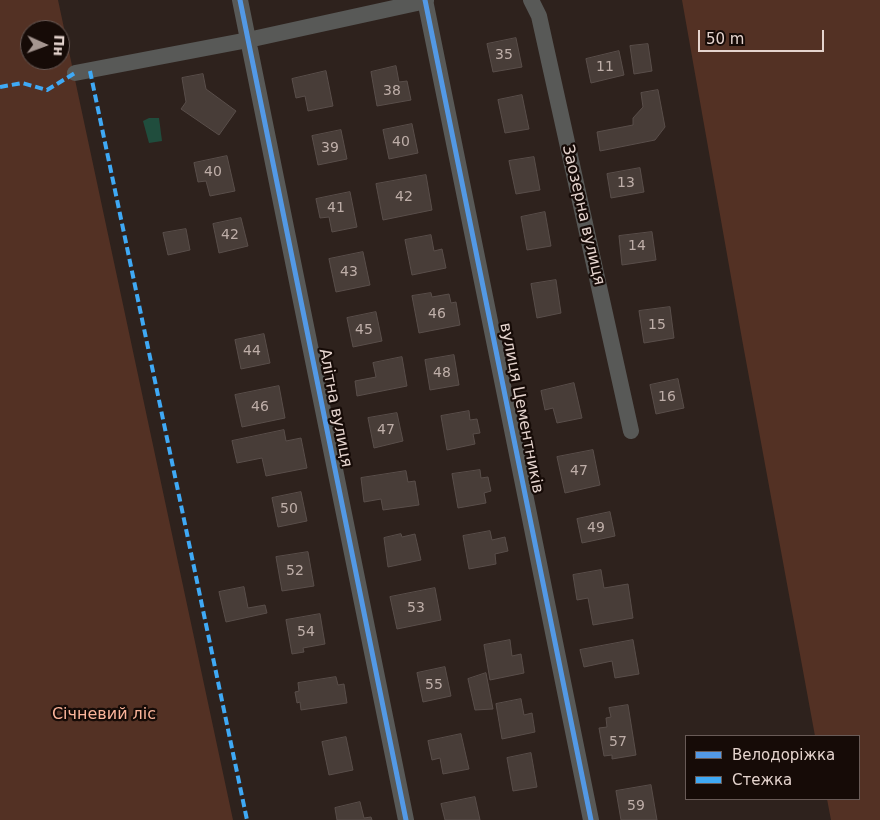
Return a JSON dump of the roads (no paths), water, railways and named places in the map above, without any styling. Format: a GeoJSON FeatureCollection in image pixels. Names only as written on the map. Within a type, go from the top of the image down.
{"type":"FeatureCollection","features":[{"type":"Feature","properties":{"kind":"street","name":"Алітна вулиця"},"geometry":{"type":"LineString","coordinates":[[240,0],[406,820]]}},
{"type":"Feature","properties":{"kind":"street","name":"Заозерна вулиця"},"geometry":{"type":"LineString","coordinates":[[531,0],[539,16],[631,431]]}},
{"type":"Feature","properties":{"kind":"street"},"geometry":{"type":"LineString","coordinates":[[75,73],[248,40],[426,1]]}},
{"type":"Feature","properties":{"kind":"street","name":"вулиця Цементників"},"geometry":{"type":"LineString","coordinates":[[426,1],[591,820]]}},
{"type":"Feature","properties":{"kind":"park label","name":"Січневий ліс"},"geometry":{"type":"Point","coordinates":[104,715]}}]}
